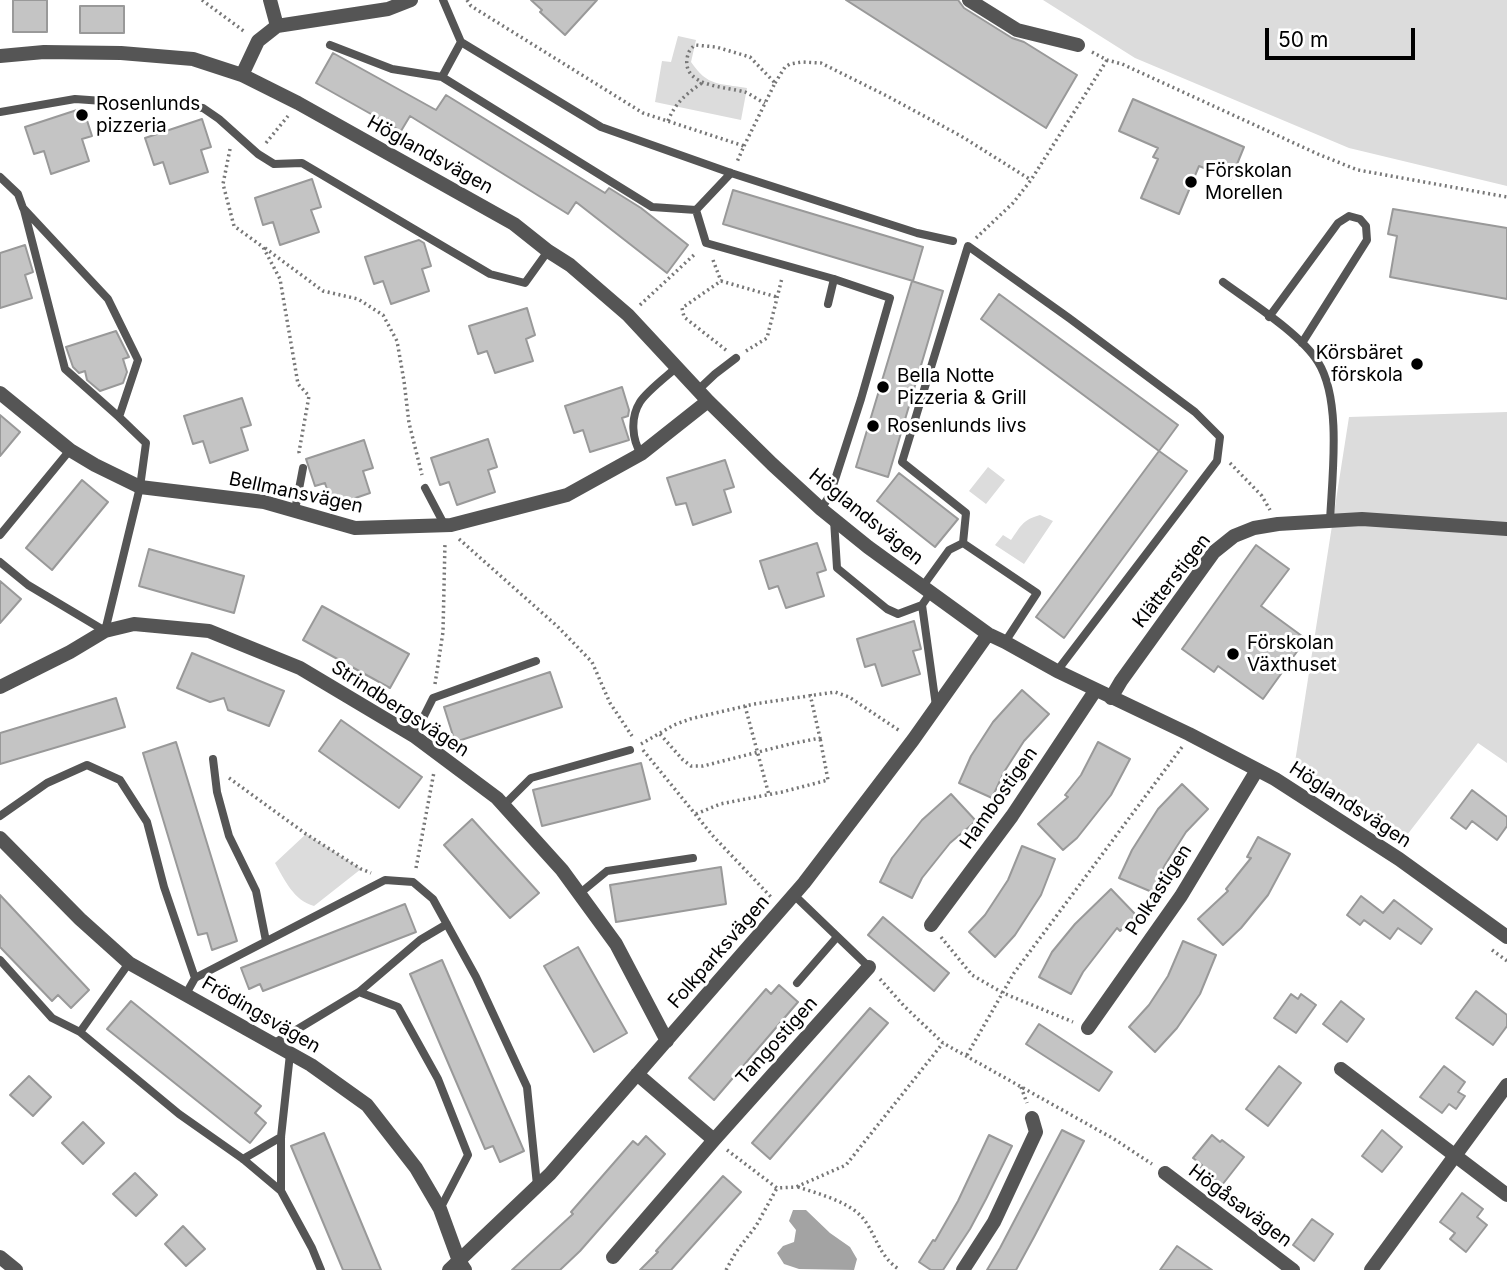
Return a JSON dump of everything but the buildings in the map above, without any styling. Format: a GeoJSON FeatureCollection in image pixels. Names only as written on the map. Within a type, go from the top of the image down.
{"type":"FeatureCollection","features":[{"type":"Feature","properties":{"kind":"street"},"geometry":{"type":"LineString","coordinates":[[270,0],[277,26]]}},
{"type":"Feature","properties":{"kind":"street"},"geometry":{"type":"LineString","coordinates":[[242,75],[258,41],[277,26],[388,9],[411,0]]}},
{"type":"Feature","properties":{"kind":"street"},"geometry":{"type":"LineString","coordinates":[[970,0],[1017,30],[1078,45]]}},
{"type":"Feature","properties":{"kind":"street","name":"Höglandsvägen"},"geometry":{"type":"LineString","coordinates":[[0,56],[44,52],[121,53],[193,59],[242,75],[298,103],[514,224],[570,265],[628,315],[703,396],[821,509],[868,547],[988,634],[1095,691],[1189,734],[1275,779],[1399,859],[1507,937]]}},
{"type":"Feature","properties":{"kind":"street","name":"Bellmansvägen"},"geometry":{"type":"LineString","coordinates":[[0,393],[70,450],[140,487],[264,502],[355,528],[451,526],[567,495],[641,454],[703,396]]}},
{"type":"Feature","properties":{"kind":"street","name":"Klätterstigen"},"geometry":{"type":"LineString","coordinates":[[1111,698],[1214,552],[1234,536],[1254,528],[1278,524],[1362,519],[1507,528]]}},
{"type":"Feature","properties":{"kind":"street","name":"Strindbergsvägen"},"geometry":{"type":"LineString","coordinates":[[0,687],[70,652],[104,631],[134,624],[209,631],[300,668],[414,736],[498,798],[562,870],[616,944],[667,1041]]}},
{"type":"Feature","properties":{"kind":"street","name":"Folkparksvägen"},"geometry":{"type":"LineString","coordinates":[[458,1267],[550,1174],[794,895],[913,740],[988,634]]}},
{"type":"Feature","properties":{"kind":"street","name":"Hambostigen"},"geometry":{"type":"LineString","coordinates":[[931,925],[1012,816],[1095,691]]}},
{"type":"Feature","properties":{"kind":"street","name":"Polkastigen"},"geometry":{"type":"LineString","coordinates":[[1088,1028],[1181,896],[1257,770]]}},
{"type":"Feature","properties":{"kind":"street","name":"Frödingsvägen"},"geometry":{"type":"LineString","coordinates":[[0,838],[80,919],[129,962],[311,1065],[367,1105],[416,1168],[440,1209],[458,1267]]}},
{"type":"Feature","properties":{"kind":"street","name":"Tangostigen"},"geometry":{"type":"LineString","coordinates":[[613,1257],[869,967]]}},
{"type":"Feature","properties":{"kind":"street"},"geometry":{"type":"LineString","coordinates":[[1341,1069],[1507,1195]]}},
{"type":"Feature","properties":{"kind":"street"},"geometry":{"type":"LineString","coordinates":[[637,1074],[714,1140]]}},
{"type":"Feature","properties":{"kind":"street"},"geometry":{"type":"LineString","coordinates":[[1371,1270],[1507,1085]]}},
{"type":"Feature","properties":{"kind":"street"},"geometry":{"type":"LineString","coordinates":[[963,1270],[994,1222],[1036,1132],[1032,1118]]}},
{"type":"Feature","properties":{"kind":"street","name":"Högåsavägen"},"geometry":{"type":"LineString","coordinates":[[1165,1173],[1293,1270]]}},
{"type":"Feature","properties":{"kind":"street"},"geometry":{"type":"LineString","coordinates":[[0,1257],[16,1270]]}},
{"type":"Feature","properties":{"kind":"lane"},"geometry":{"type":"LineString","coordinates":[[443,0],[461,42],[601,127],[731,173],[917,233],[953,241]]}},
{"type":"Feature","properties":{"kind":"lane"},"geometry":{"type":"LineString","coordinates":[[442,77],[461,42]]}},
{"type":"Feature","properties":{"kind":"lane"},"geometry":{"type":"LineString","coordinates":[[330,45],[393,69],[442,77],[652,207],[696,211]]}},
{"type":"Feature","properties":{"kind":"lane"},"geometry":{"type":"LineString","coordinates":[[0,112],[75,99],[203,108],[274,164],[302,163],[490,274],[525,283],[548,251]]}},
{"type":"Feature","properties":{"kind":"lane"},"geometry":{"type":"LineString","coordinates":[[696,211],[731,173]]}},
{"type":"Feature","properties":{"kind":"lane"},"geometry":{"type":"LineString","coordinates":[[0,177],[18,194],[23,208],[65,369],[146,443],[140,487],[104,631],[28,585],[0,562]]}},
{"type":"Feature","properties":{"kind":"lane"},"geometry":{"type":"LineString","coordinates":[[23,208],[108,299],[138,359],[119,417]]}},
{"type":"Feature","properties":{"kind":"lane"},"geometry":{"type":"LineString","coordinates":[[696,211],[706,243],[834,279],[890,298],[858,411],[830,495],[821,509]]}},
{"type":"Feature","properties":{"kind":"lane"},"geometry":{"type":"LineString","coordinates":[[1269,317],[1338,223],[1349,216],[1360,219],[1366,226],[1367,240],[1302,343]]}},
{"type":"Feature","properties":{"kind":"lane"},"geometry":{"type":"LineString","coordinates":[[964,542],[966,513],[902,462],[968,246],[1195,412],[1220,437],[1217,460],[1057,671]]}},
{"type":"Feature","properties":{"kind":"lane"},"geometry":{"type":"LineString","coordinates":[[828,304],[834,279]]}},
{"type":"Feature","properties":{"kind":"lane"},"geometry":{"type":"LineString","coordinates":[[1223,282],[1302,343],[1319,362],[1331,397],[1331,521]]}},
{"type":"Feature","properties":{"kind":"lane"},"geometry":{"type":"LineString","coordinates":[[703,396],[715,373],[736,358]]}},
{"type":"Feature","properties":{"kind":"lane"},"geometry":{"type":"LineString","coordinates":[[641,454],[634,443],[633,420],[641,401],[677,367]]}},
{"type":"Feature","properties":{"kind":"lane"},"geometry":{"type":"LineString","coordinates":[[0,535],[70,450]]}},
{"type":"Feature","properties":{"kind":"lane"},"geometry":{"type":"LineString","coordinates":[[295,510],[303,468]]}},
{"type":"Feature","properties":{"kind":"lane"},"geometry":{"type":"LineString","coordinates":[[425,488],[445,526]]}},
{"type":"Feature","properties":{"kind":"lane"},"geometry":{"type":"LineString","coordinates":[[834,520],[837,568],[887,609],[898,614],[922,605]]}},
{"type":"Feature","properties":{"kind":"lane"},"geometry":{"type":"LineString","coordinates":[[936,708],[922,605],[927,589],[949,551],[964,542]]}},
{"type":"Feature","properties":{"kind":"lane"},"geometry":{"type":"LineString","coordinates":[[964,542],[1037,593],[1005,642]]}},
{"type":"Feature","properties":{"kind":"lane"},"geometry":{"type":"LineString","coordinates":[[414,736],[433,698],[536,662]]}},
{"type":"Feature","properties":{"kind":"lane"},"geometry":{"type":"LineString","coordinates":[[504,805],[531,778],[630,750]]}},
{"type":"Feature","properties":{"kind":"lane"},"geometry":{"type":"LineString","coordinates":[[214,763],[217,793],[229,836],[256,891],[266,941]]}},
{"type":"Feature","properties":{"kind":"lane"},"geometry":{"type":"LineString","coordinates":[[0,816],[47,783],[87,765],[120,780],[147,822],[164,887],[195,978]]}},
{"type":"Feature","properties":{"kind":"lane"},"geometry":{"type":"LineString","coordinates":[[579,894],[607,871],[693,859]]}},
{"type":"Feature","properties":{"kind":"lane"},"geometry":{"type":"LineString","coordinates":[[186,994],[195,978],[385,880],[413,882],[433,899],[447,924],[476,977],[527,1087],[537,1185]]}},
{"type":"Feature","properties":{"kind":"lane"},"geometry":{"type":"LineString","coordinates":[[794,895],[869,967]]}},
{"type":"Feature","properties":{"kind":"lane"},"geometry":{"type":"LineString","coordinates":[[273,1044],[359,992],[420,940],[447,924]]}},
{"type":"Feature","properties":{"kind":"lane"},"geometry":{"type":"LineString","coordinates":[[797,983],[837,937]]}},
{"type":"Feature","properties":{"kind":"lane"},"geometry":{"type":"LineString","coordinates":[[0,960],[52,1018],[80,1032],[179,1114],[243,1158],[281,1191],[321,1270]]}},
{"type":"Feature","properties":{"kind":"lane"},"geometry":{"type":"LineString","coordinates":[[80,1032],[129,962]]}},
{"type":"Feature","properties":{"kind":"lane"},"geometry":{"type":"LineString","coordinates":[[359,992],[398,1007],[438,1079],[468,1155],[440,1209]]}},
{"type":"Feature","properties":{"kind":"lane"},"geometry":{"type":"LineString","coordinates":[[281,1191],[281,1137],[290,1054]]}},
{"type":"Feature","properties":{"kind":"lane"},"geometry":{"type":"LineString","coordinates":[[243,1158],[281,1137]]}},
{"type":"Feature","properties":{"kind":"path"},"geometry":{"type":"LineString","coordinates":[[202,0],[258,41]]}},
{"type":"Feature","properties":{"kind":"path"},"geometry":{"type":"LineString","coordinates":[[467,0],[471,6],[643,113],[744,146]]}},
{"type":"Feature","properties":{"kind":"path"},"geometry":{"type":"LineString","coordinates":[[765,103],[746,92],[702,83],[690,73],[686,63],[689,50],[695,45],[716,47],[750,57],[775,83]]}},
{"type":"Feature","properties":{"kind":"path"},"geometry":{"type":"LineString","coordinates":[[1078,45],[1357,170],[1507,197]]}},
{"type":"Feature","properties":{"kind":"path"},"geometry":{"type":"LineString","coordinates":[[968,246],[1013,204],[1031,180],[1107,60]]}},
{"type":"Feature","properties":{"kind":"path"},"geometry":{"type":"LineString","coordinates":[[731,173],[785,67],[802,62],[821,63],[887,96],[961,136],[1031,180]]}},
{"type":"Feature","properties":{"kind":"path"},"geometry":{"type":"LineString","coordinates":[[668,121],[675,106],[687,93],[702,83]]}},
{"type":"Feature","properties":{"kind":"path"},"geometry":{"type":"LineString","coordinates":[[258,154],[298,103]]}},
{"type":"Feature","properties":{"kind":"path"},"geometry":{"type":"LineString","coordinates":[[234,133],[223,184],[234,226],[323,291],[358,299],[383,315],[397,341],[409,423],[425,488]]}},
{"type":"Feature","properties":{"kind":"path"},"geometry":{"type":"LineString","coordinates":[[628,315],[706,243],[722,281]]}},
{"type":"Feature","properties":{"kind":"path"},"geometry":{"type":"LineString","coordinates":[[263,247],[280,279],[298,384],[309,396],[299,452]]}},
{"type":"Feature","properties":{"kind":"path"},"geometry":{"type":"LineString","coordinates":[[722,281],[682,308],[684,317],[736,358],[767,338],[785,265]]}},
{"type":"Feature","properties":{"kind":"path"},"geometry":{"type":"LineString","coordinates":[[722,281],[777,297]]}},
{"type":"Feature","properties":{"kind":"path"},"geometry":{"type":"LineString","coordinates":[[1218,451],[1262,496],[1278,524]]}},
{"type":"Feature","properties":{"kind":"path"},"geometry":{"type":"LineString","coordinates":[[433,698],[443,632],[445,526]]}},
{"type":"Feature","properties":{"kind":"path"},"geometry":{"type":"LineString","coordinates":[[445,526],[557,626],[592,662],[610,704],[639,745],[713,836],[782,909]]}},
{"type":"Feature","properties":{"kind":"path"},"geometry":{"type":"LineString","coordinates":[[639,745],[690,719],[745,706],[835,692],[849,697],[913,740]]}},
{"type":"Feature","properties":{"kind":"path"},"geometry":{"type":"LineString","coordinates":[[695,814],[720,804],[828,780],[810,694]]}},
{"type":"Feature","properties":{"kind":"path"},"geometry":{"type":"LineString","coordinates":[[745,706],[769,795]]}},
{"type":"Feature","properties":{"kind":"path"},"geometry":{"type":"LineString","coordinates":[[660,733],[691,766],[703,766],[820,738]]}},
{"type":"Feature","properties":{"kind":"path"},"geometry":{"type":"LineString","coordinates":[[967,1055],[1014,973],[1177,755],[1189,734]]}},
{"type":"Feature","properties":{"kind":"path"},"geometry":{"type":"LineString","coordinates":[[413,882],[437,753]]}},
{"type":"Feature","properties":{"kind":"path"},"geometry":{"type":"LineString","coordinates":[[214,763],[306,834],[360,869],[385,880]]}},
{"type":"Feature","properties":{"kind":"path"},"geometry":{"type":"LineString","coordinates":[[931,925],[972,975],[1003,993],[1088,1028]]}},
{"type":"Feature","properties":{"kind":"path"},"geometry":{"type":"LineString","coordinates":[[869,967],[904,1006],[943,1043],[1114,1139],[1165,1173]]}},
{"type":"Feature","properties":{"kind":"path"},"geometry":{"type":"LineString","coordinates":[[714,1140],[777,1188],[796,1187],[846,1165],[943,1043]]}},
{"type":"Feature","properties":{"kind":"path"},"geometry":{"type":"LineString","coordinates":[[796,1187],[839,1201],[862,1217],[889,1263],[900,1270]]}},
{"type":"Feature","properties":{"kind":"path"},"geometry":{"type":"LineString","coordinates":[[726,1270],[756,1226],[777,1188]]}},
{"type":"Feature","properties":{"kind":"shaded area"},"geometry":{"type":"Polygon","coordinates":[[[1043,0],[1507,0],[1507,186],[1349,148],[1135,58],[1043,0]]]}},
{"type":"Feature","properties":{"kind":"shaded area"},"geometry":{"type":"Polygon","coordinates":[[[678,36],[696,40],[691,62],[703,76],[721,84],[747,88],[741,120],[655,102],[662,61],[671,62],[678,36]]]}},
{"type":"Feature","properties":{"kind":"shaded area"},"geometry":{"type":"Polygon","coordinates":[[[1507,412],[1507,763],[1478,743],[1407,835],[1295,762],[1349,417],[1507,412]]]}},
{"type":"Feature","properties":{"kind":"shaded area"},"geometry":{"type":"Polygon","coordinates":[[[988,467],[1005,480],[986,504],[969,491],[988,467]]]}},
{"type":"Feature","properties":{"kind":"shaded area"},"geometry":{"type":"Polygon","coordinates":[[[1040,515],[1053,521],[1024,564],[995,545],[1003,535],[1011,540],[1026,521],[1040,515]]]}},
{"type":"Feature","properties":{"kind":"shaded area"},"geometry":{"type":"Polygon","coordinates":[[[306,834],[361,869],[314,906],[295,894],[275,863],[306,834]]]}},
{"type":"Feature","properties":{"kind":"shaded area"},"geometry":{"type":"Polygon","coordinates":[[[793,1210],[806,1210],[830,1233],[850,1247],[857,1259],[854,1270],[799,1269],[784,1264],[777,1253],[783,1246],[794,1242],[796,1230],[789,1221],[793,1210]]]}},
{"type":"Feature","properties":{"kind":"place","name":"Rosenlunds pizzeria"},"geometry":{"type":"Point","coordinates":[82,115]}},
{"type":"Feature","properties":{"kind":"place","name":"Förskolan Morellen"},"geometry":{"type":"Point","coordinates":[1191,182]}},
{"type":"Feature","properties":{"kind":"place","name":"Körsbäret förskola"},"geometry":{"type":"Point","coordinates":[1417,364]}},
{"type":"Feature","properties":{"kind":"place","name":"Bella Notte Pizzeria & Grill"},"geometry":{"type":"Point","coordinates":[883,387]}},
{"type":"Feature","properties":{"kind":"place","name":"Rosenlunds livs"},"geometry":{"type":"Point","coordinates":[873,426]}},
{"type":"Feature","properties":{"kind":"place","name":"Förskolan Växthuset"},"geometry":{"type":"Point","coordinates":[1233,654]}}]}
